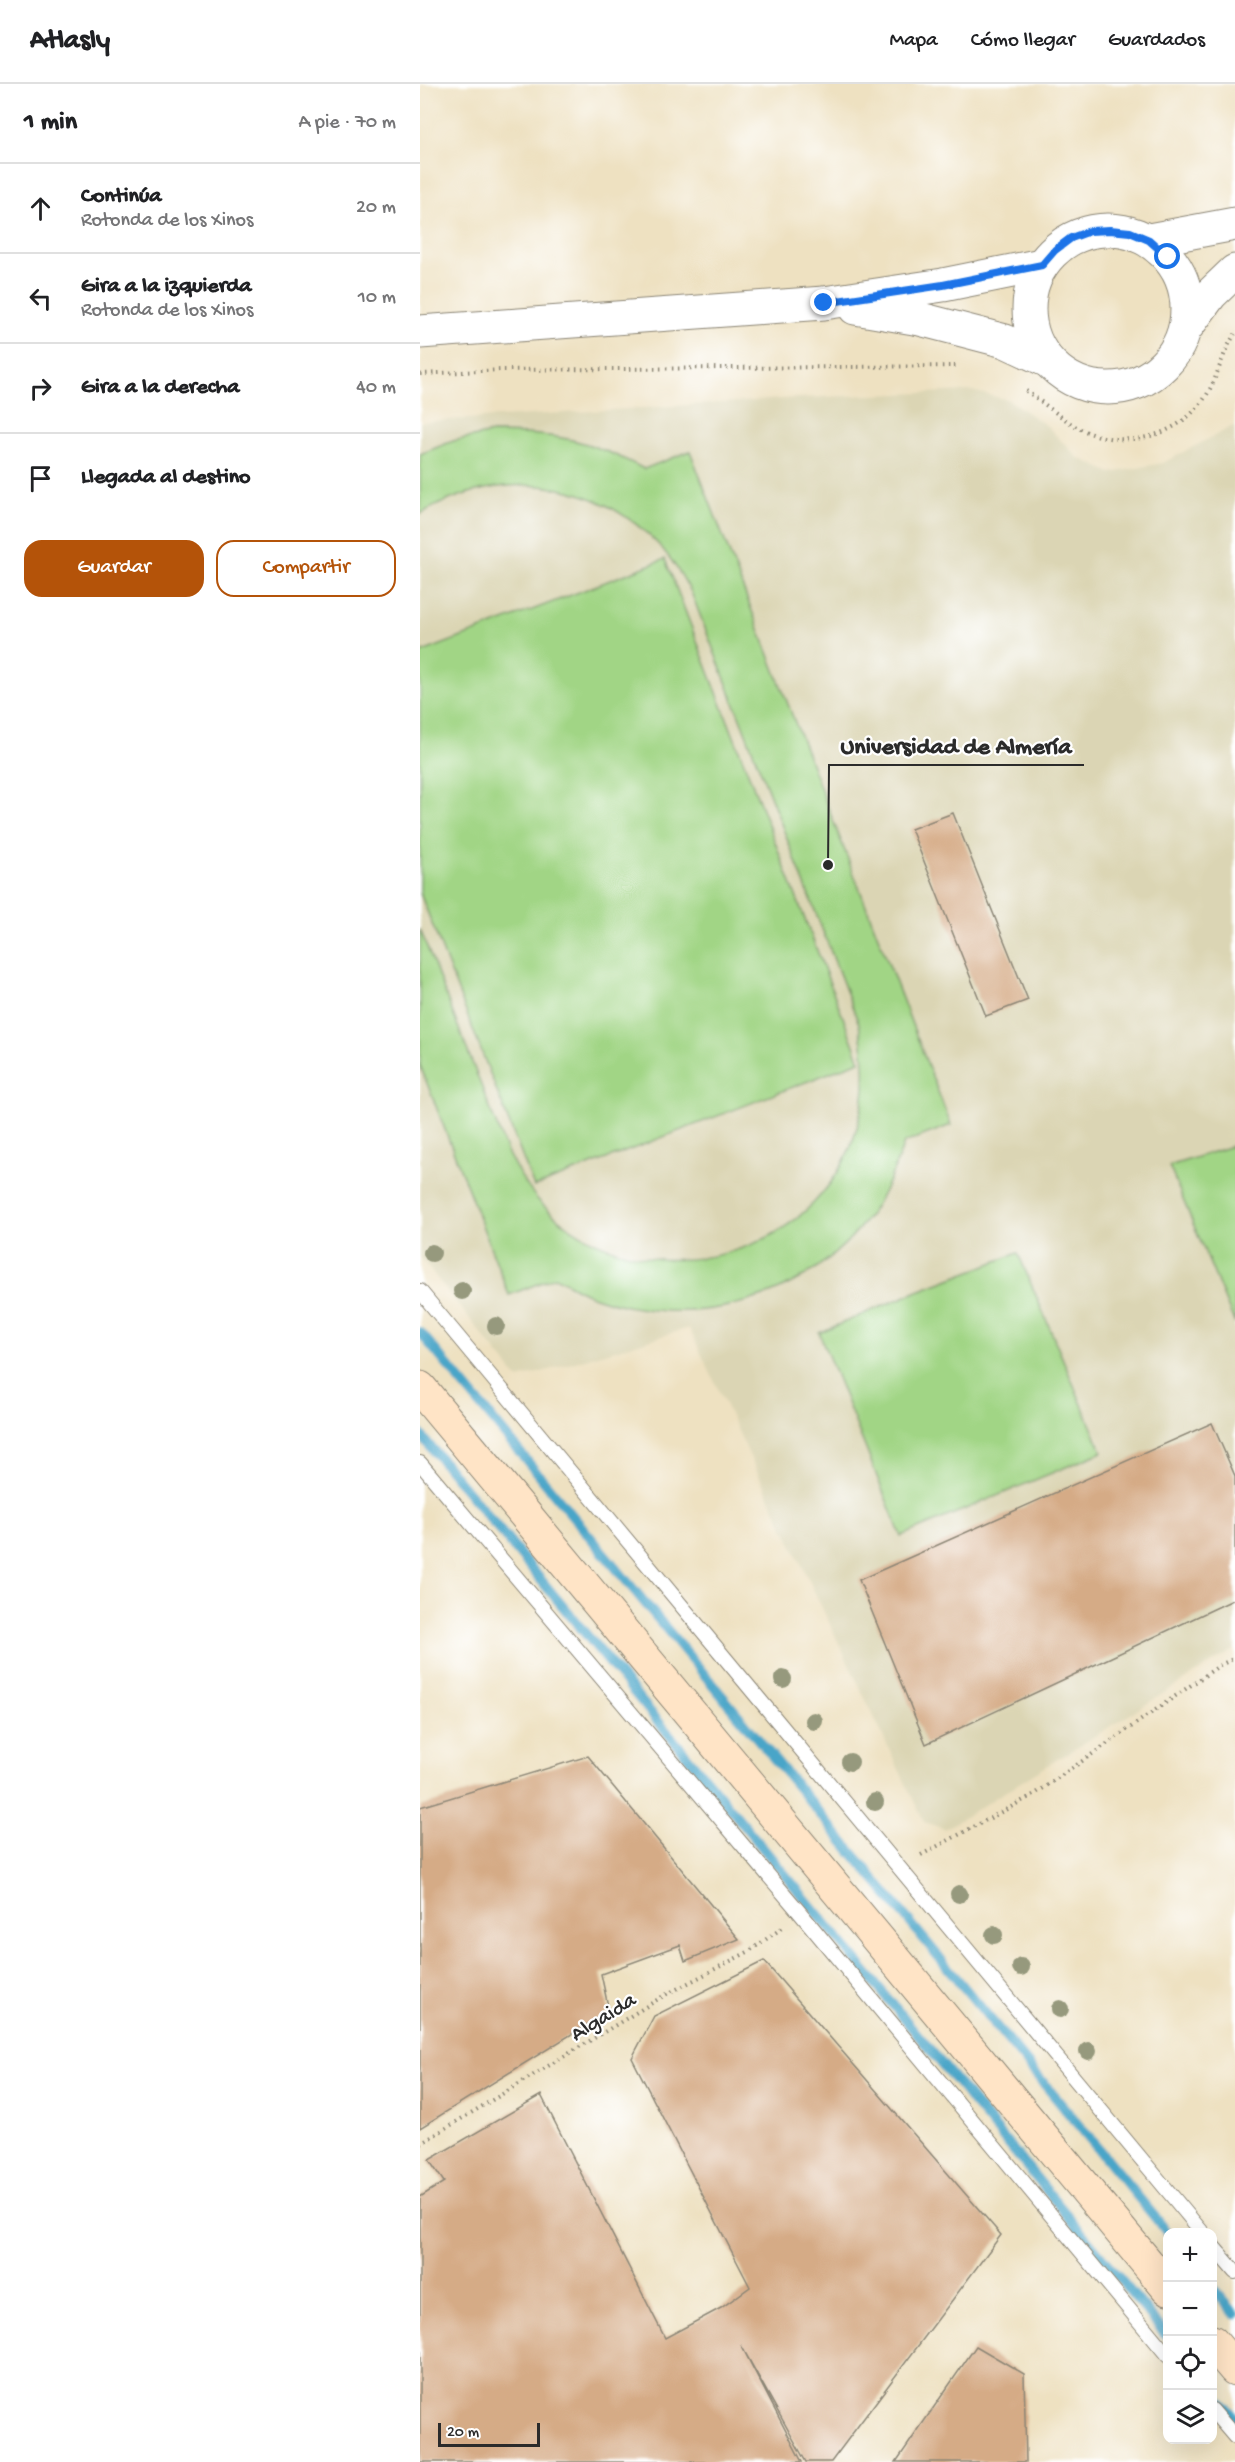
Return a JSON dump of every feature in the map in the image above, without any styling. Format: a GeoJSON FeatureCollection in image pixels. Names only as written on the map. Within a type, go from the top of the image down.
{"type":"FeatureCollection","features":[{"type":"Feature","properties":{"kind":"main road"},"geometry":{"type":"LineString","coordinates":[[420,1388],[1163,2283]]}},
{"type":"Feature","properties":{"kind":"main road"},"geometry":{"type":"LineString","coordinates":[[1217,2348],[1235,2369]]}},
{"type":"Feature","properties":{"kind":"street"},"geometry":{"type":"LineString","coordinates":[[1149,240],[1235,224]]}},
{"type":"Feature","properties":{"kind":"street"},"geometry":{"type":"LineString","coordinates":[[1185,329],[1187,304],[1182,279],[1168,257],[1149,240],[1130,232],[1090,231],[1071,238],[1055,250],[1042,265],[1032,283],[1028,304],[1030,324],[1036,344],[1048,361],[1068,378],[1093,387],[1115,388],[1136,383],[1156,373],[1171,357],[1185,329],[1211,294],[1235,271]]}},
{"type":"Feature","properties":{"kind":"street"},"geometry":{"type":"LineString","coordinates":[[420,332],[824,303],[943,285],[1042,265]]}},
{"type":"Feature","properties":{"kind":"street"},"geometry":{"type":"LineString","coordinates":[[824,303],[931,322],[1005,341],[1048,361]]}},
{"type":"Feature","properties":{"kind":"lane"},"geometry":{"type":"LineString","coordinates":[[420,1291],[1199,2228]]}},
{"type":"Feature","properties":{"kind":"lane"},"geometry":{"type":"LineString","coordinates":[[420,1463],[801,1914],[1163,2351]]}},
{"type":"Feature","properties":{"kind":"lane"},"geometry":{"type":"LineString","coordinates":[[1217,2251],[1235,2272]]}},
{"type":"Feature","properties":{"kind":"lane"},"geometry":{"type":"LineString","coordinates":[[1217,2416],[1235,2437]]}},
{"type":"Feature","properties":{"kind":"path"},"geometry":{"type":"LineString","coordinates":[[1021,387],[1086,432],[1118,440],[1139,440],[1157,435],[1179,424],[1195,409],[1206,396],[1235,333]]}},
{"type":"Feature","properties":{"kind":"path"},"geometry":{"type":"LineString","coordinates":[[420,374],[501,370],[964,367]]}},
{"type":"Feature","properties":{"kind":"path"},"geometry":{"type":"LineString","coordinates":[[899,1868],[1035,1794],[1220,1665],[1235,1658]]}},
{"type":"Feature","properties":{"kind":"path","name":"Algaida"},"geometry":{"type":"LineString","coordinates":[[420,2145],[665,1995],[748,1952],[801,1914]]}},
{"type":"Feature","properties":{"kind":"shaded area"},"geometry":{"type":"Polygon","coordinates":[[[972,391],[1009,400],[1047,426],[1077,457],[1111,473],[1163,463],[1235,425],[1235,1649],[945,1829],[924,1822],[689,1328],[518,1379],[420,1257],[420,422],[799,398],[972,391]]]}},
{"type":"Feature","properties":{"kind":"green space"},"geometry":{"type":"Polygon","coordinates":[[[492,433],[554,436],[588,444],[644,469],[690,451],[951,1125],[904,1143],[890,1179],[876,1205],[845,1244],[815,1269],[782,1288],[746,1302],[708,1309],[669,1311],[630,1307],[592,1296],[555,1277],[509,1295],[420,1065],[420,929],[507,1152],[530,1190],[540,1202],[582,1235],[629,1254],[679,1259],[729,1252],[774,1233],[814,1203],[844,1161],[863,1099],[864,1067],[859,1024],[691,592],[671,560],[657,543],[631,521],[603,504],[574,493],[544,486],[513,486],[482,490],[450,500],[420,514],[420,454],[453,441],[492,433]]]}},
{"type":"Feature","properties":{"kind":"green space"},"geometry":{"type":"Polygon","coordinates":[[[665,559],[860,1061],[534,1187],[420,893],[420,653],[665,559]]]}},
{"type":"Feature","properties":{"kind":"green space"},"geometry":{"type":"Polygon","coordinates":[[[1235,1145],[1235,1324],[1169,1166],[1235,1145]]]}},
{"type":"Feature","properties":{"kind":"green space"},"geometry":{"type":"Polygon","coordinates":[[[1018,1253],[1102,1452],[901,1536],[819,1333],[918,1291],[1018,1253]]]}},
{"type":"Feature","properties":{"kind":"building"},"geometry":{"type":"Polygon","coordinates":[[[953,813],[1028,1000],[986,1016],[911,829],[953,813]]]}},
{"type":"Feature","properties":{"kind":"building"},"geometry":{"type":"Polygon","coordinates":[[[1212,1423],[1235,1476],[1235,1599],[926,1744],[859,1580],[1212,1423]]]}},
{"type":"Feature","properties":{"kind":"building"},"geometry":{"type":"Polygon","coordinates":[[[588,1756],[739,1939],[685,1961],[680,1945],[601,1974],[609,2011],[420,2128],[420,1807],[588,1756]]]}},
{"type":"Feature","properties":{"kind":"building"},"geometry":{"type":"Polygon","coordinates":[[[764,1961],[1001,2235],[831,2462],[806,2462],[741,2345],[802,2462],[420,2462],[420,2197],[444,2182],[429,2160],[541,2095],[665,2338],[721,2308],[750,2287],[632,2058],[654,2016],[764,1961]]]}},
{"type":"Feature","properties":{"kind":"building"},"geometry":{"type":"Polygon","coordinates":[[[976,2346],[1024,2374],[1026,2462],[896,2462],[976,2346]]]}},
{"type":"Feature","properties":{"kind":"waterway"},"geometry":{"type":"LineString","coordinates":[[420,1332],[1164,2228]]}},
{"type":"Feature","properties":{"kind":"waterway"},"geometry":{"type":"LineString","coordinates":[[420,1434],[1167,2336]]}},
{"type":"Feature","properties":{"kind":"waterway"},"geometry":{"type":"LineString","coordinates":[[1217,2293],[1235,2314]]}},
{"type":"Feature","properties":{"kind":"waterway"},"geometry":{"type":"LineString","coordinates":[[1217,2397],[1235,2418]]}},
{"type":"Feature","properties":{"kind":"place","name":"Universidad de Almería"},"geometry":{"type":"Point","coordinates":[828,865]}},
{"type":"Feature","properties":{"kind":"route"},"geometry":{"type":"LineString","coordinates":[[824,303],[943,285],[1042,265],[1055,250],[1071,238],[1090,231],[1130,232],[1149,240],[1168,257]]}}]}
